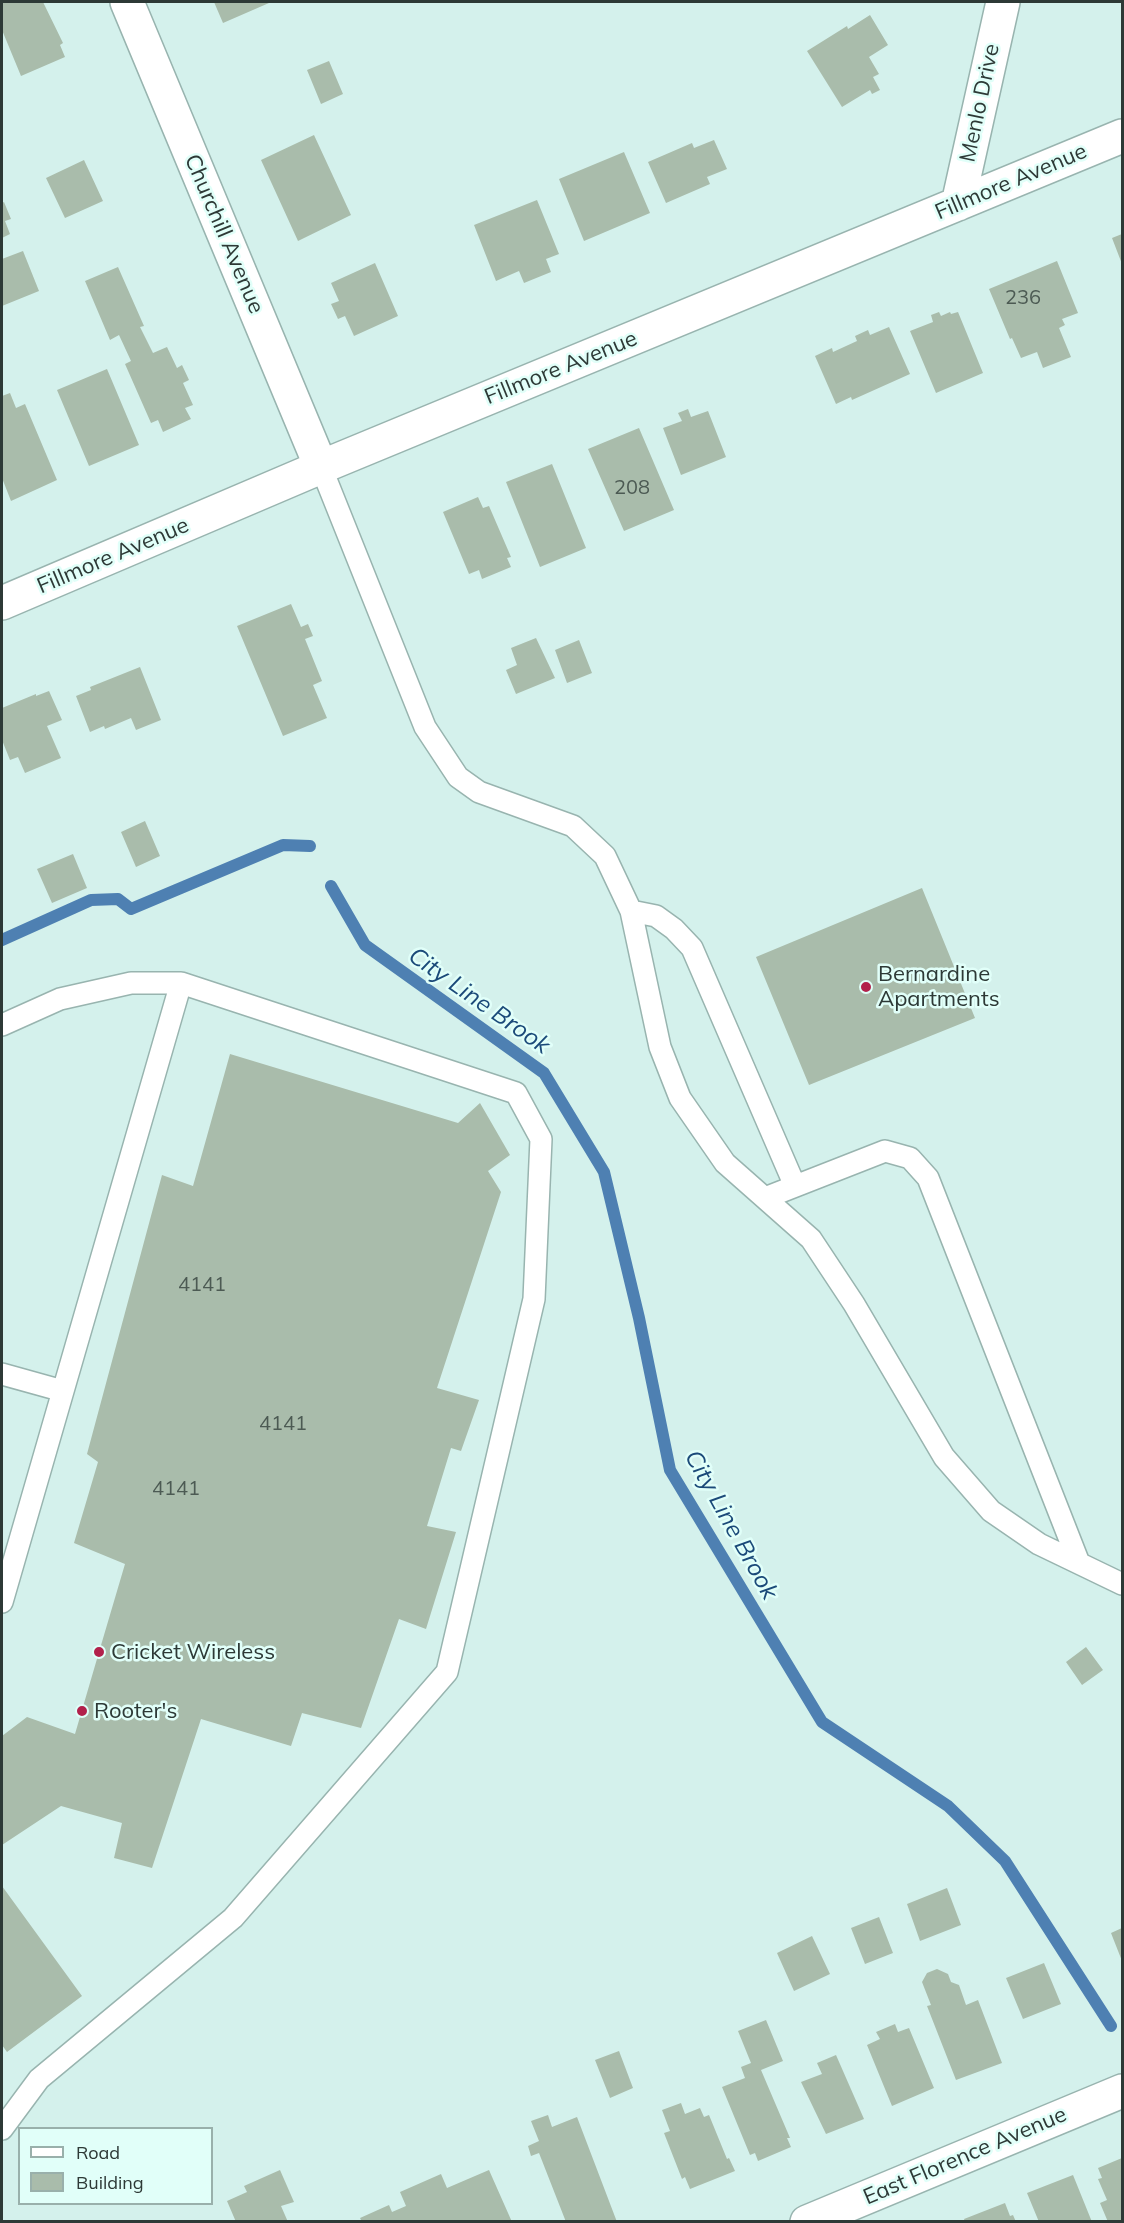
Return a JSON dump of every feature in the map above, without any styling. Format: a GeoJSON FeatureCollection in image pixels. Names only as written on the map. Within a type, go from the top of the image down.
{"type":"FeatureCollection","features":[{"type":"Feature","properties":{"kind":"street","name":"Churchill Avenue"},"geometry":{"type":"LineString","coordinates":[[127,2],[321,468]]}},
{"type":"Feature","properties":{"kind":"street","name":"Menlo Drive"},"geometry":{"type":"LineString","coordinates":[[958,204],[1003,2]]}},
{"type":"Feature","properties":{"kind":"street","name":"Fillmore Avenue"},"geometry":{"type":"LineString","coordinates":[[2,603],[321,468],[1122,136]]}},
{"type":"Feature","properties":{"kind":"street","name":"East Florence Avenue"},"geometry":{"type":"LineString","coordinates":[[807,2222],[1122,2091]]}},
{"type":"Feature","properties":{"kind":"lane"},"geometry":{"type":"LineString","coordinates":[[321,468],[424,727],[458,777],[479,792],[573,826],[605,856],[631,911],[660,1047],[680,1098],[725,1163],[811,1239],[854,1304],[944,1457],[991,1511],[1039,1544],[1122,1584]]}},
{"type":"Feature","properties":{"kind":"lane"},"geometry":{"type":"LineString","coordinates":[[631,911],[656,916],[674,928],[692,948],[795,1186]]}},
{"type":"Feature","properties":{"kind":"lane"},"geometry":{"type":"LineString","coordinates":[[2,1025],[60,999],[131,983],[181,983],[516,1094],[542,1139],[534,1299],[447,1672],[232,1918],[39,2079],[2,2129]]}},
{"type":"Feature","properties":{"kind":"lane"},"geometry":{"type":"LineString","coordinates":[[2,1602],[181,983]]}},
{"type":"Feature","properties":{"kind":"lane"},"geometry":{"type":"LineString","coordinates":[[765,1198],[885,1151],[910,1158],[928,1178],[1079,1563]]}},
{"type":"Feature","properties":{"kind":"lane"},"geometry":{"type":"LineString","coordinates":[[2,1374],[63,1391]]}},
{"type":"Feature","properties":{"kind":"building"},"geometry":{"type":"Polygon","coordinates":[[[2,2],[43,2],[63,43],[60,45],[65,57],[21,76],[2,30],[2,2]]]}},
{"type":"Feature","properties":{"kind":"building"},"geometry":{"type":"Polygon","coordinates":[[[214,2],[268,2],[269,3],[223,23],[214,2]]]}},
{"type":"Feature","properties":{"kind":"building"},"geometry":{"type":"Polygon","coordinates":[[[870,15],[888,45],[869,57],[879,74],[873,77],[880,90],[872,94],[870,90],[842,107],[807,51],[847,26],[848,29],[870,15]]]}},
{"type":"Feature","properties":{"kind":"building"},"geometry":{"type":"Polygon","coordinates":[[[329,61],[343,94],[321,104],[307,70],[329,61]]]}},
{"type":"Feature","properties":{"kind":"building"},"geometry":{"type":"Polygon","coordinates":[[[314,135],[351,215],[298,241],[261,160],[314,135]]]}},
{"type":"Feature","properties":{"kind":"building"},"geometry":{"type":"Polygon","coordinates":[[[714,140],[727,169],[707,177],[710,184],[666,203],[648,162],[692,143],[694,148],[714,140]]]}},
{"type":"Feature","properties":{"kind":"building"},"geometry":{"type":"Polygon","coordinates":[[[624,152],[650,213],[584,241],[559,179],[624,152]]]}},
{"type":"Feature","properties":{"kind":"building"},"geometry":{"type":"Polygon","coordinates":[[[84,160],[103,201],[65,218],[46,178],[84,160]]]}},
{"type":"Feature","properties":{"kind":"building"},"geometry":{"type":"Polygon","coordinates":[[[537,200],[559,254],[546,259],[551,272],[524,283],[519,271],[496,281],[474,225],[537,200]]]}},
{"type":"Feature","properties":{"kind":"building"},"geometry":{"type":"Polygon","coordinates":[[[4,202],[11,219],[5,221],[10,234],[2,238],[2,203],[4,202]]]}},
{"type":"Feature","properties":{"kind":"building"},"geometry":{"type":"Polygon","coordinates":[[[1122,234],[1122,264],[1112,238],[1122,234]]]}},
{"type":"Feature","properties":{"kind":"building"},"geometry":{"type":"Polygon","coordinates":[[[23,251],[39,291],[2,306],[2,259],[23,251]]]}},
{"type":"Feature","properties":{"kind":"building"},"geometry":{"type":"Polygon","coordinates":[[[1057,261],[1078,313],[1062,319],[1065,325],[1059,328],[1071,357],[1043,368],[1037,352],[1021,358],[1012,338],[1010,339],[989,289],[1057,261]]]}},
{"type":"Feature","properties":{"kind":"building"},"geometry":{"type":"Polygon","coordinates":[[[375,263],[398,316],[354,336],[345,316],[338,319],[331,304],[339,301],[331,283],[375,263]]]}},
{"type":"Feature","properties":{"kind":"building"},"geometry":{"type":"Polygon","coordinates":[[[118,267],[144,326],[140,327],[153,353],[167,347],[177,368],[182,365],[189,380],[183,383],[193,405],[185,408],[191,419],[163,432],[158,420],[151,423],[125,364],[131,361],[119,335],[110,340],[85,281],[118,267]]]}},
{"type":"Feature","properties":{"kind":"building"},"geometry":{"type":"Polygon","coordinates":[[[939,312],[941,316],[950,312],[951,314],[958,312],[983,373],[936,393],[910,331],[933,322],[931,315],[939,312]]]}},
{"type":"Feature","properties":{"kind":"building"},"geometry":{"type":"Polygon","coordinates":[[[889,327],[910,374],[852,400],[851,397],[836,404],[815,356],[832,348],[833,352],[857,341],[855,336],[868,330],[870,335],[889,327]]]}},
{"type":"Feature","properties":{"kind":"building"},"geometry":{"type":"Polygon","coordinates":[[[107,369],[139,445],[89,466],[57,390],[107,369]]]}},
{"type":"Feature","properties":{"kind":"building"},"geometry":{"type":"Polygon","coordinates":[[[10,393],[16,408],[25,404],[57,480],[11,501],[2,478],[2,396],[10,393]]]}},
{"type":"Feature","properties":{"kind":"building"},"geometry":{"type":"Polygon","coordinates":[[[688,409],[691,417],[708,411],[726,457],[681,475],[663,428],[682,421],[678,413],[688,409]]]}},
{"type":"Feature","properties":{"kind":"building"},"geometry":{"type":"Polygon","coordinates":[[[639,428],[674,510],[624,531],[588,449],[639,428]]]}},
{"type":"Feature","properties":{"kind":"building"},"geometry":{"type":"Polygon","coordinates":[[[552,464],[586,548],[540,567],[506,482],[552,464]]]}},
{"type":"Feature","properties":{"kind":"building"},"geometry":{"type":"Polygon","coordinates":[[[478,497],[483,508],[489,506],[511,557],[507,558],[511,567],[482,579],[479,570],[469,574],[443,512],[478,497]]]}},
{"type":"Feature","properties":{"kind":"building"},"geometry":{"type":"Polygon","coordinates":[[[291,604],[301,627],[308,624],[313,636],[305,639],[322,681],[313,685],[327,718],[283,736],[237,626],[291,604]]]}},
{"type":"Feature","properties":{"kind":"building"},"geometry":{"type":"Polygon","coordinates":[[[536,638],[555,678],[516,694],[506,670],[517,665],[511,648],[536,638]]]}},
{"type":"Feature","properties":{"kind":"building"},"geometry":{"type":"Polygon","coordinates":[[[579,640],[592,673],[567,683],[555,650],[579,640]]]}},
{"type":"Feature","properties":{"kind":"building"},"geometry":{"type":"Polygon","coordinates":[[[140,667],[161,720],[136,730],[131,718],[105,729],[104,726],[90,732],[76,696],[91,690],[90,687],[140,667]]]}},
{"type":"Feature","properties":{"kind":"building"},"geometry":{"type":"Polygon","coordinates":[[[49,691],[62,720],[47,726],[61,758],[25,773],[18,757],[10,760],[2,740],[2,708],[49,691]]]}},
{"type":"Feature","properties":{"kind":"building"},"geometry":{"type":"Polygon","coordinates":[[[145,821],[160,856],[136,867],[121,832],[145,821]]]}},
{"type":"Feature","properties":{"kind":"building"},"geometry":{"type":"Polygon","coordinates":[[[73,854],[87,888],[52,903],[37,869],[73,854]]]}},
{"type":"Feature","properties":{"kind":"building","name":"Bernardine Apartments"},"geometry":{"type":"Polygon","coordinates":[[[922,888],[975,1018],[809,1085],[756,957],[922,888]]]}},
{"type":"Feature","properties":{"kind":"building"},"geometry":{"type":"Polygon","coordinates":[[[230,1054],[458,1123],[480,1103],[510,1155],[488,1171],[501,1192],[437,1388],[479,1400],[461,1451],[451,1448],[427,1526],[456,1532],[426,1629],[399,1619],[361,1728],[302,1713],[291,1746],[201,1719],[152,1868],[114,1858],[122,1823],[61,1806],[2,1845],[2,1736],[27,1717],[75,1734],[125,1564],[74,1543],[98,1462],[87,1454],[162,1175],[193,1186],[230,1054]]]}},
{"type":"Feature","properties":{"kind":"building"},"geometry":{"type":"Polygon","coordinates":[[[1086,1647],[1103,1670],[1082,1685],[1066,1662],[1086,1647]]]}},
{"type":"Feature","properties":{"kind":"building"},"geometry":{"type":"Polygon","coordinates":[[[2,1886],[82,1996],[7,2052],[2,2045],[2,1886]]]}},
{"type":"Feature","properties":{"kind":"building"},"geometry":{"type":"Polygon","coordinates":[[[947,1888],[961,1925],[920,1941],[907,1904],[947,1888]]]}},
{"type":"Feature","properties":{"kind":"building"},"geometry":{"type":"Polygon","coordinates":[[[879,1917],[893,1953],[865,1964],[851,1928],[879,1917]]]}},
{"type":"Feature","properties":{"kind":"building"},"geometry":{"type":"Polygon","coordinates":[[[1122,1928],[1122,1961],[1111,1933],[1122,1928]]]}},
{"type":"Feature","properties":{"kind":"building"},"geometry":{"type":"Polygon","coordinates":[[[812,1936],[830,1974],[794,1991],[777,1953],[812,1936]]]}},
{"type":"Feature","properties":{"kind":"building"},"geometry":{"type":"Polygon","coordinates":[[[1044,1963],[1061,2004],[1023,2019],[1006,1978],[1044,1963]]]}},
{"type":"Feature","properties":{"kind":"building"},"geometry":{"type":"Polygon","coordinates":[[[937,1969],[948,1974],[951,1982],[959,1985],[966,2005],[978,2000],[1002,2063],[956,2080],[927,2006],[931,2005],[922,1982],[927,1973],[937,1969]]]}},
{"type":"Feature","properties":{"kind":"building"},"geometry":{"type":"Polygon","coordinates":[[[766,2020],[783,2061],[761,2070],[790,2138],[787,2138],[791,2147],[758,2161],[755,2153],[750,2155],[722,2087],[745,2078],[741,2067],[751,2063],[738,2031],[766,2020]]]}},
{"type":"Feature","properties":{"kind":"building"},"geometry":{"type":"Polygon","coordinates":[[[895,2024],[898,2032],[909,2028],[934,2088],[892,2106],[867,2045],[880,2039],[876,2032],[895,2024]]]}},
{"type":"Feature","properties":{"kind":"building"},"geometry":{"type":"Polygon","coordinates":[[[619,2051],[633,2088],[610,2098],[595,2060],[619,2051]]]}},
{"type":"Feature","properties":{"kind":"building"},"geometry":{"type":"Polygon","coordinates":[[[836,2055],[864,2119],[826,2134],[801,2082],[822,2074],[817,2063],[836,2055]]]}},
{"type":"Feature","properties":{"kind":"building"},"geometry":{"type":"Polygon","coordinates":[[[681,2103],[685,2114],[700,2108],[704,2117],[709,2115],[727,2159],[729,2158],[735,2171],[690,2189],[685,2177],[682,2179],[664,2133],[670,2131],[662,2110],[681,2103]]]}},
{"type":"Feature","properties":{"kind":"building"},"geometry":{"type":"Polygon","coordinates":[[[548,2115],[552,2127],[577,2117],[617,2222],[566,2222],[539,2153],[531,2156],[528,2146],[539,2141],[531,2121],[548,2115]]]}},
{"type":"Feature","properties":{"kind":"building"},"geometry":{"type":"Polygon","coordinates":[[[1122,2158],[1122,2222],[1108,2222],[1100,2203],[1107,2200],[1098,2179],[1102,2178],[1098,2168],[1122,2158]]]}},
{"type":"Feature","properties":{"kind":"building"},"geometry":{"type":"Polygon","coordinates":[[[280,2170],[294,2202],[281,2206],[288,2222],[236,2222],[227,2201],[247,2192],[244,2186],[280,2170]]]}},
{"type":"Feature","properties":{"kind":"building"},"geometry":{"type":"Polygon","coordinates":[[[489,2170],[512,2222],[362,2222],[360,2218],[389,2205],[392,2212],[406,2206],[400,2192],[441,2174],[447,2188],[489,2170]]]}},
{"type":"Feature","properties":{"kind":"building"},"geometry":{"type":"Polygon","coordinates":[[[1073,2175],[1092,2222],[1039,2222],[1027,2193],[1073,2175]]]}},
{"type":"Feature","properties":{"kind":"building"},"geometry":{"type":"Polygon","coordinates":[[[1005,2203],[1010,2216],[1013,2215],[1016,2222],[965,2222],[964,2219],[1005,2203]]]}},
{"type":"Feature","properties":{"kind":"waterway","name":"City Line Brook"},"geometry":{"type":"LineString","coordinates":[[2,940],[91,900],[118,899],[131,909],[283,845],[310,846]]}},
{"type":"Feature","properties":{"kind":"waterway","name":"City Line Brook"},"geometry":{"type":"LineString","coordinates":[[331,886],[365,945],[544,1073],[604,1172],[639,1318],[670,1470],[822,1722],[948,1806],[1005,1861],[1111,2026]]}},
{"type":"Feature","properties":{"kind":"place","name":"Bernardine Apartments"},"geometry":{"type":"Point","coordinates":[866,987]}},
{"type":"Feature","properties":{"kind":"place","name":"Cricket Wireless"},"geometry":{"type":"Point","coordinates":[99,1652]}},
{"type":"Feature","properties":{"kind":"place","name":"Rooter's"},"geometry":{"type":"Point","coordinates":[82,1711]}}]}
